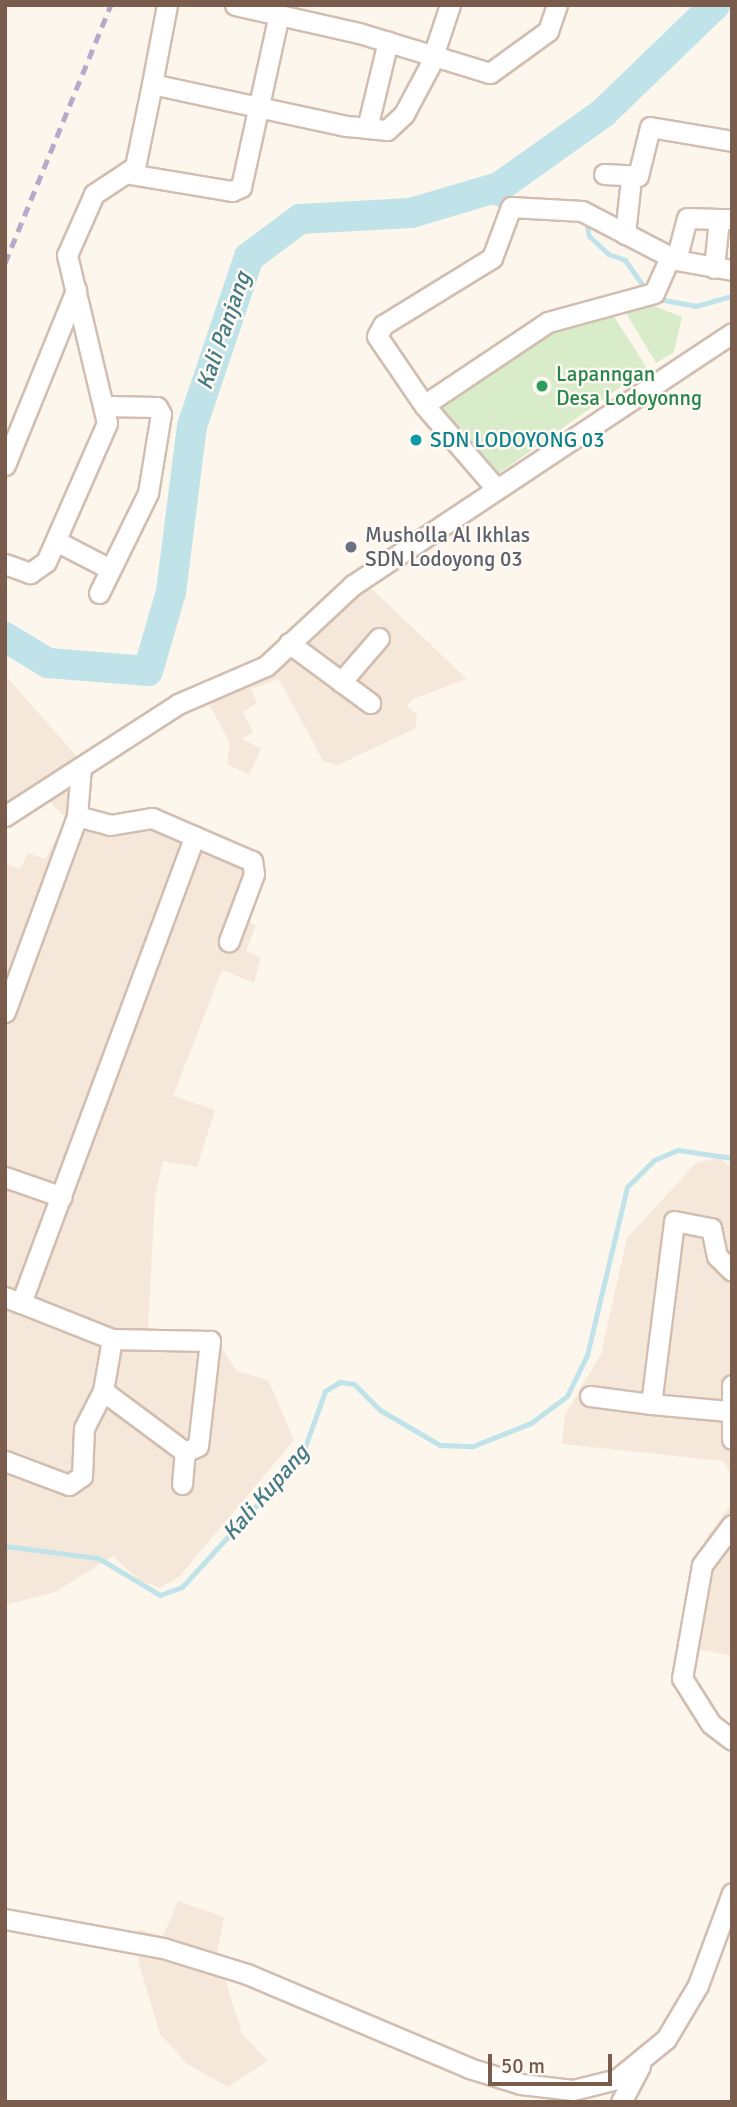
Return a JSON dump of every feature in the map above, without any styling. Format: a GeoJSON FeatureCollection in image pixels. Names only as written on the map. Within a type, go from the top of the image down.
{"type":"FeatureCollection","features":[{"type":"Feature","properties":{"kind":"street"},"geometry":{"type":"LineString","coordinates":[[131,174],[167,5]]}},
{"type":"Feature","properties":{"kind":"street"},"geometry":{"type":"LineString","coordinates":[[235,5],[388,41],[479,70],[500,69],[548,31],[557,5]]}},
{"type":"Feature","properties":{"kind":"street"},"geometry":{"type":"LineString","coordinates":[[152,84],[387,130],[398,121],[435,54],[450,5]]}},
{"type":"Feature","properties":{"kind":"street"},"geometry":{"type":"LineString","coordinates":[[5,564],[39,571],[56,541],[99,446],[107,405],[67,255],[71,239],[94,194],[131,174],[237,189],[246,179],[279,14]]}},
{"type":"Feature","properties":{"kind":"street"},"geometry":{"type":"LineString","coordinates":[[367,128],[388,41]]}},
{"type":"Feature","properties":{"kind":"street"},"geometry":{"type":"LineString","coordinates":[[604,174],[631,179],[638,176],[650,127],[732,141]]}},
{"type":"Feature","properties":{"kind":"street"},"geometry":{"type":"LineString","coordinates":[[625,234],[631,179]]}},
{"type":"Feature","properties":{"kind":"street"},"geometry":{"type":"LineString","coordinates":[[424,405],[548,322],[647,297],[673,258],[687,218],[725,219],[723,269],[673,258],[583,211],[510,207],[492,258],[378,330],[379,340],[424,405],[494,485]]}},
{"type":"Feature","properties":{"kind":"street"},"geometry":{"type":"LineString","coordinates":[[5,465],[76,290]]}},
{"type":"Feature","properties":{"kind":"street"},"geometry":{"type":"LineString","coordinates":[[5,816],[178,704],[266,666],[353,585],[494,485],[732,333]]}},
{"type":"Feature","properties":{"kind":"street"},"geometry":{"type":"LineString","coordinates":[[99,593],[108,568],[148,493],[161,414],[157,407],[107,405]]}},
{"type":"Feature","properties":{"kind":"street"},"geometry":{"type":"LineString","coordinates":[[56,541],[108,568]]}},
{"type":"Feature","properties":{"kind":"street"},"geometry":{"type":"LineString","coordinates":[[341,682],[379,639]]}},
{"type":"Feature","properties":{"kind":"street"},"geometry":{"type":"LineString","coordinates":[[289,643],[370,703]]}},
{"type":"Feature","properties":{"kind":"street"},"geometry":{"type":"LineString","coordinates":[[5,1012],[77,816],[82,767]]}},
{"type":"Feature","properties":{"kind":"street"},"geometry":{"type":"LineString","coordinates":[[77,816],[110,825],[152,818],[252,861],[254,874],[229,941]]}},
{"type":"Feature","properties":{"kind":"street"},"geometry":{"type":"LineString","coordinates":[[103,1391],[185,1452],[193,1452],[202,1437],[211,1340],[112,1339],[13,1300],[62,1197],[195,836]]}},
{"type":"Feature","properties":{"kind":"street"},"geometry":{"type":"LineString","coordinates":[[5,1177],[62,1197]]}},
{"type":"Feature","properties":{"kind":"street"},"geometry":{"type":"LineString","coordinates":[[651,1404],[674,1221],[712,1228],[717,1256],[732,1271]]}},
{"type":"Feature","properties":{"kind":"street"},"geometry":{"type":"LineString","coordinates":[[5,1461],[69,1485],[78,1480],[86,1419],[103,1391],[112,1339]]}},
{"type":"Feature","properties":{"kind":"street"},"geometry":{"type":"LineString","coordinates":[[732,1385],[728,1411],[732,1439]]}},
{"type":"Feature","properties":{"kind":"street"},"geometry":{"type":"LineString","coordinates":[[590,1396],[728,1411]]}},
{"type":"Feature","properties":{"kind":"street"},"geometry":{"type":"LineString","coordinates":[[182,1484],[185,1452]]}},
{"type":"Feature","properties":{"kind":"street"},"geometry":{"type":"LineString","coordinates":[[732,1525],[702,1565],[682,1678],[711,1724],[732,1740]]}},
{"type":"Feature","properties":{"kind":"street"},"geometry":{"type":"LineString","coordinates":[[621,2102],[641,2064],[684,2013],[732,1893]]}},
{"type":"Feature","properties":{"kind":"street"},"geometry":{"type":"LineString","coordinates":[[5,1919],[163,1948],[247,1974],[521,2084],[573,2090],[617,2079],[641,2064]]}},
{"type":"Feature","properties":{"kind":"shaded area"},"geometry":{"type":"Polygon","coordinates":[[[356,574],[467,679],[413,699],[407,706],[417,715],[416,728],[338,765],[323,761],[279,679],[251,689],[257,703],[243,712],[253,732],[242,739],[261,749],[249,775],[227,764],[230,743],[201,689],[270,653],[356,574]]]}},
{"type":"Feature","properties":{"kind":"shaded area"},"geometry":{"type":"Polygon","coordinates":[[[5,675],[87,768],[82,811],[110,820],[145,811],[258,856],[246,919],[256,926],[246,951],[261,957],[254,983],[222,970],[173,1096],[215,1110],[197,1167],[163,1161],[155,1196],[148,1330],[213,1335],[237,1371],[268,1380],[294,1440],[179,1577],[160,1588],[139,1580],[113,1556],[55,1592],[5,1605],[5,863],[20,869],[28,853],[45,859],[67,819],[34,786],[5,804],[5,675]]]}},
{"type":"Feature","properties":{"kind":"shaded area"},"geometry":{"type":"Polygon","coordinates":[[[719,1158],[732,1167],[732,1475],[723,1461],[562,1444],[565,1415],[601,1354],[627,1238],[696,1163],[719,1158]]]}},
{"type":"Feature","properties":{"kind":"shaded area"},"geometry":{"type":"Polygon","coordinates":[[[732,1503],[732,1656],[679,1645],[686,1591],[705,1540],[732,1503]]]}},
{"type":"Feature","properties":{"kind":"shaded area"},"geometry":{"type":"Polygon","coordinates":[[[178,1901],[224,1917],[217,1953],[242,2034],[268,2061],[228,2087],[187,2064],[160,2034],[139,1964],[138,1929],[163,1936],[178,1901]]]}},
{"type":"Feature","properties":{"kind":"green space"},"geometry":{"type":"Polygon","coordinates":[[[649,304],[682,317],[674,352],[656,363],[623,308],[649,304]]]}},
{"type":"Feature","properties":{"kind":"green space","name":"Lapanngan Desa Lodoyonng"},"geometry":{"type":"Polygon","coordinates":[[[609,309],[647,368],[498,474],[434,404],[566,320],[609,309]]]}},
{"type":"Feature","properties":{"kind":"waterway","name":"Kali Panjang"},"geometry":{"type":"LineString","coordinates":[[5,637],[48,663],[148,671],[171,592],[192,426],[249,257],[300,219],[411,213],[499,187],[603,113],[715,5]]}},
{"type":"Feature","properties":{"kind":"waterway"},"geometry":{"type":"LineString","coordinates":[[476,194],[505,207]]}},
{"type":"Feature","properties":{"kind":"waterway"},"geometry":{"type":"LineString","coordinates":[[586,221],[589,236],[608,254],[625,260],[647,291]]}},
{"type":"Feature","properties":{"kind":"waterway"},"geometry":{"type":"LineString","coordinates":[[653,298],[696,306],[732,296]]}},
{"type":"Feature","properties":{"kind":"waterway","name":"Kali Kupang"},"geometry":{"type":"LineString","coordinates":[[5,1546],[98,1558],[160,1595],[182,1587],[302,1455],[325,1391],[340,1382],[354,1384],[380,1410],[440,1445],[473,1446],[531,1423],[567,1396],[587,1355],[627,1187],[654,1160],[678,1150],[732,1158]]}},
{"type":"Feature","properties":{"kind":"railway"},"geometry":{"type":"LineString","coordinates":[[5,263],[111,5]]}},
{"type":"Feature","properties":{"kind":"place","name":"Lapanngan Desa Lodoyonng"},"geometry":{"type":"Point","coordinates":[542,386]}},
{"type":"Feature","properties":{"kind":"place","name":"SDN LODOYONG 03"},"geometry":{"type":"Point","coordinates":[416,440]}},
{"type":"Feature","properties":{"kind":"place","name":"Musholla Al Ikhlas SDN Lodoyong 03"},"geometry":{"type":"Point","coordinates":[351,547]}}]}
